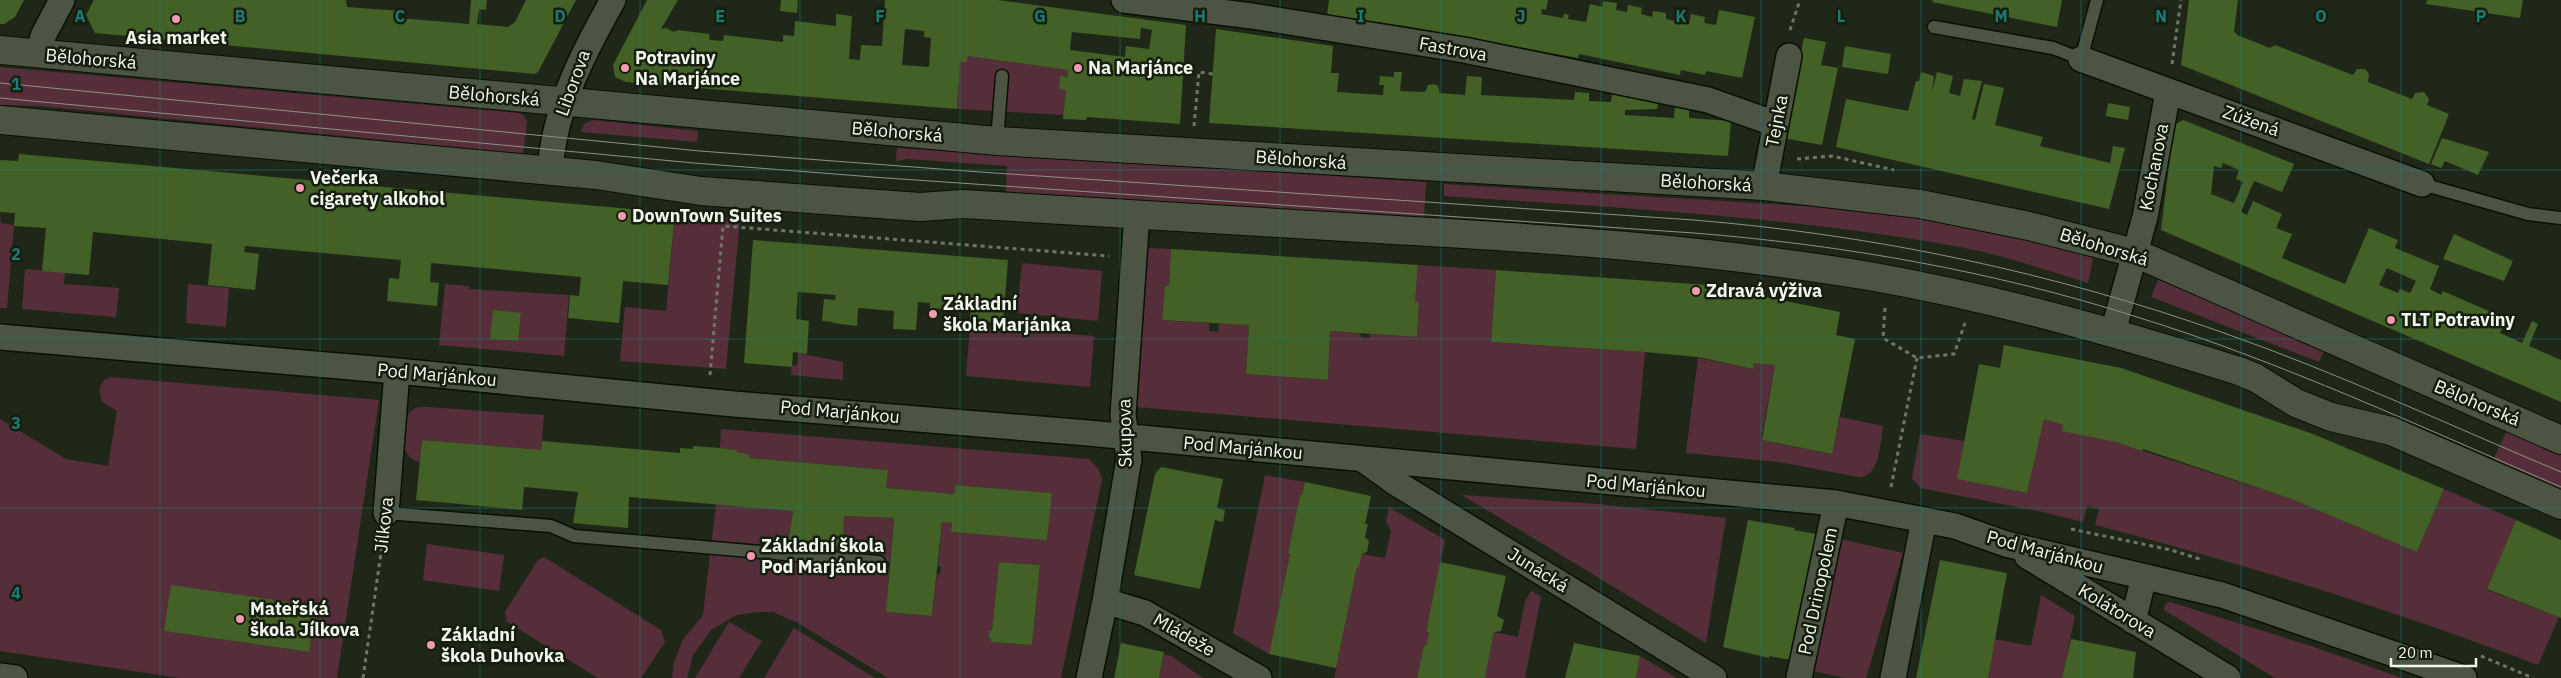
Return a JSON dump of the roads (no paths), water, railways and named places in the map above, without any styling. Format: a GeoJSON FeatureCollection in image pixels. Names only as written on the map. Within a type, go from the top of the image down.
{"type":"FeatureCollection","features":[{"type":"Feature","properties":{"kind":"street"},"geometry":{"type":"LineString","coordinates":[[39,54],[43,36],[62,0]]}},
{"type":"Feature","properties":{"kind":"street","name":"Liborova"},"geometry":{"type":"LineString","coordinates":[[550,171],[551,150],[564,102],[581,56],[612,0]]}},
{"type":"Feature","properties":{"kind":"street","name":"Fastrova"},"geometry":{"type":"LineString","coordinates":[[1124,0],[1252,16],[1464,50],[1708,100],[1776,124]]}},
{"type":"Feature","properties":{"kind":"street","name":"Tejnka"},"geometry":{"type":"LineString","coordinates":[[1764,186],[1789,45]]}},
{"type":"Feature","properties":{"kind":"street","name":"Bělohorská"},"geometry":{"type":"LineString","coordinates":[[0,50],[997,142],[1436,169],[1764,186],[1920,204],[2029,226],[2135,253],[2561,440]]}},
{"type":"Feature","properties":{"kind":"street","name":"Zúžená"},"geometry":{"type":"LineString","coordinates":[[2081,59],[2422,184]]}},
{"type":"Feature","properties":{"kind":"street","name":"Kochanova"},"geometry":{"type":"LineString","coordinates":[[2113,332],[2145,217],[2168,92]]}},
{"type":"Feature","properties":{"kind":"street"},"geometry":{"type":"LineString","coordinates":[[0,120],[596,175],[701,192],[920,207],[963,204],[1627,245],[1766,261],[1944,290],[2113,332],[2240,371],[2262,381],[2296,403],[2331,417],[2391,432],[2561,505]]}},
{"type":"Feature","properties":{"kind":"street","name":"Skupova"},"geometry":{"type":"LineString","coordinates":[[1089,678],[1105,601],[1129,458],[1122,415],[1137,214]]}},
{"type":"Feature","properties":{"kind":"street","name":"Pod Marjánkou"},"geometry":{"type":"LineString","coordinates":[[0,337],[397,371],[734,404],[1836,503],[1955,526],[2006,544],[2222,595],[2464,678]]}},
{"type":"Feature","properties":{"kind":"street","name":"Jílkova"},"geometry":{"type":"LineString","coordinates":[[386,513],[397,371]]}},
{"type":"Feature","properties":{"kind":"street","name":"Junácká"},"geometry":{"type":"LineString","coordinates":[[1364,460],[1396,483],[1714,678]]}},
{"type":"Feature","properties":{"kind":"street","name":"Pod Drinopolem"},"geometry":{"type":"LineString","coordinates":[[1800,678],[1836,503]]}},
{"type":"Feature","properties":{"kind":"street"},"geometry":{"type":"LineString","coordinates":[[1893,678],[1924,520]]}},
{"type":"Feature","properties":{"kind":"street","name":"Kolátorova"},"geometry":{"type":"LineString","coordinates":[[2006,544],[2228,678]]}},
{"type":"Feature","properties":{"kind":"street"},"geometry":{"type":"LineString","coordinates":[[2133,621],[2144,577]]}},
{"type":"Feature","properties":{"kind":"street","name":"Mládeže"},"geometry":{"type":"LineString","coordinates":[[1105,601],[1145,613],[1259,678]]}},
{"type":"Feature","properties":{"kind":"street"},"geometry":{"type":"LineString","coordinates":[[0,676],[15,678]]}},
{"type":"Feature","properties":{"kind":"lane"},"geometry":{"type":"LineString","coordinates":[[1934,27],[2053,48],[2081,59],[2097,0]]}},
{"type":"Feature","properties":{"kind":"lane"},"geometry":{"type":"LineString","coordinates":[[997,142],[1002,76]]}},
{"type":"Feature","properties":{"kind":"lane"},"geometry":{"type":"LineString","coordinates":[[2422,184],[2528,214],[2561,218]]}},
{"type":"Feature","properties":{"kind":"lane"},"geometry":{"type":"LineString","coordinates":[[386,513],[551,526],[574,536],[879,562]]}},
{"type":"Feature","properties":{"kind":"tram line"},"geometry":{"type":"LineString","coordinates":[[0,83],[700,151],[980,172],[1694,220],[1829,235],[1896,246],[2028,274],[2159,311],[2309,365],[2561,472]]}},
{"type":"Feature","properties":{"kind":"tram line"},"geometry":{"type":"LineString","coordinates":[[0,98],[694,163],[886,178],[1694,233],[1750,238],[1862,253],[1918,262],[2028,286],[2137,317],[2191,335],[2351,396],[2561,487]]}},
{"type":"Feature","properties":{"kind":"place","name":"Asia market"},"geometry":{"type":"Point","coordinates":[176,19]}},
{"type":"Feature","properties":{"kind":"place","name":"Potraviny Na Marjánce"},"geometry":{"type":"Point","coordinates":[625,68]}},
{"type":"Feature","properties":{"kind":"place","name":"Na Marjánce"},"geometry":{"type":"Point","coordinates":[1078,68]}},
{"type":"Feature","properties":{"kind":"place","name":"Večerka cigarety alkohol"},"geometry":{"type":"Point","coordinates":[300,188]}},
{"type":"Feature","properties":{"kind":"place","name":"DownTown Suites"},"geometry":{"type":"Point","coordinates":[622,216]}},
{"type":"Feature","properties":{"kind":"place","name":"Zdravá výživa"},"geometry":{"type":"Point","coordinates":[1696,291]}},
{"type":"Feature","properties":{"kind":"place","name":"Základní škola Marjánka"},"geometry":{"type":"Point","coordinates":[933,314]}},
{"type":"Feature","properties":{"kind":"place","name":"TLT Potraviny"},"geometry":{"type":"Point","coordinates":[2391,320]}},
{"type":"Feature","properties":{"kind":"place","name":"Základní škola Pod Marjánkou"},"geometry":{"type":"Point","coordinates":[751,556]}},
{"type":"Feature","properties":{"kind":"place","name":"Mateřská škola Jílkova"},"geometry":{"type":"Point","coordinates":[240,619]}},
{"type":"Feature","properties":{"kind":"place","name":"Základní škola Duhovka"},"geometry":{"type":"Point","coordinates":[431,645]}}]}
